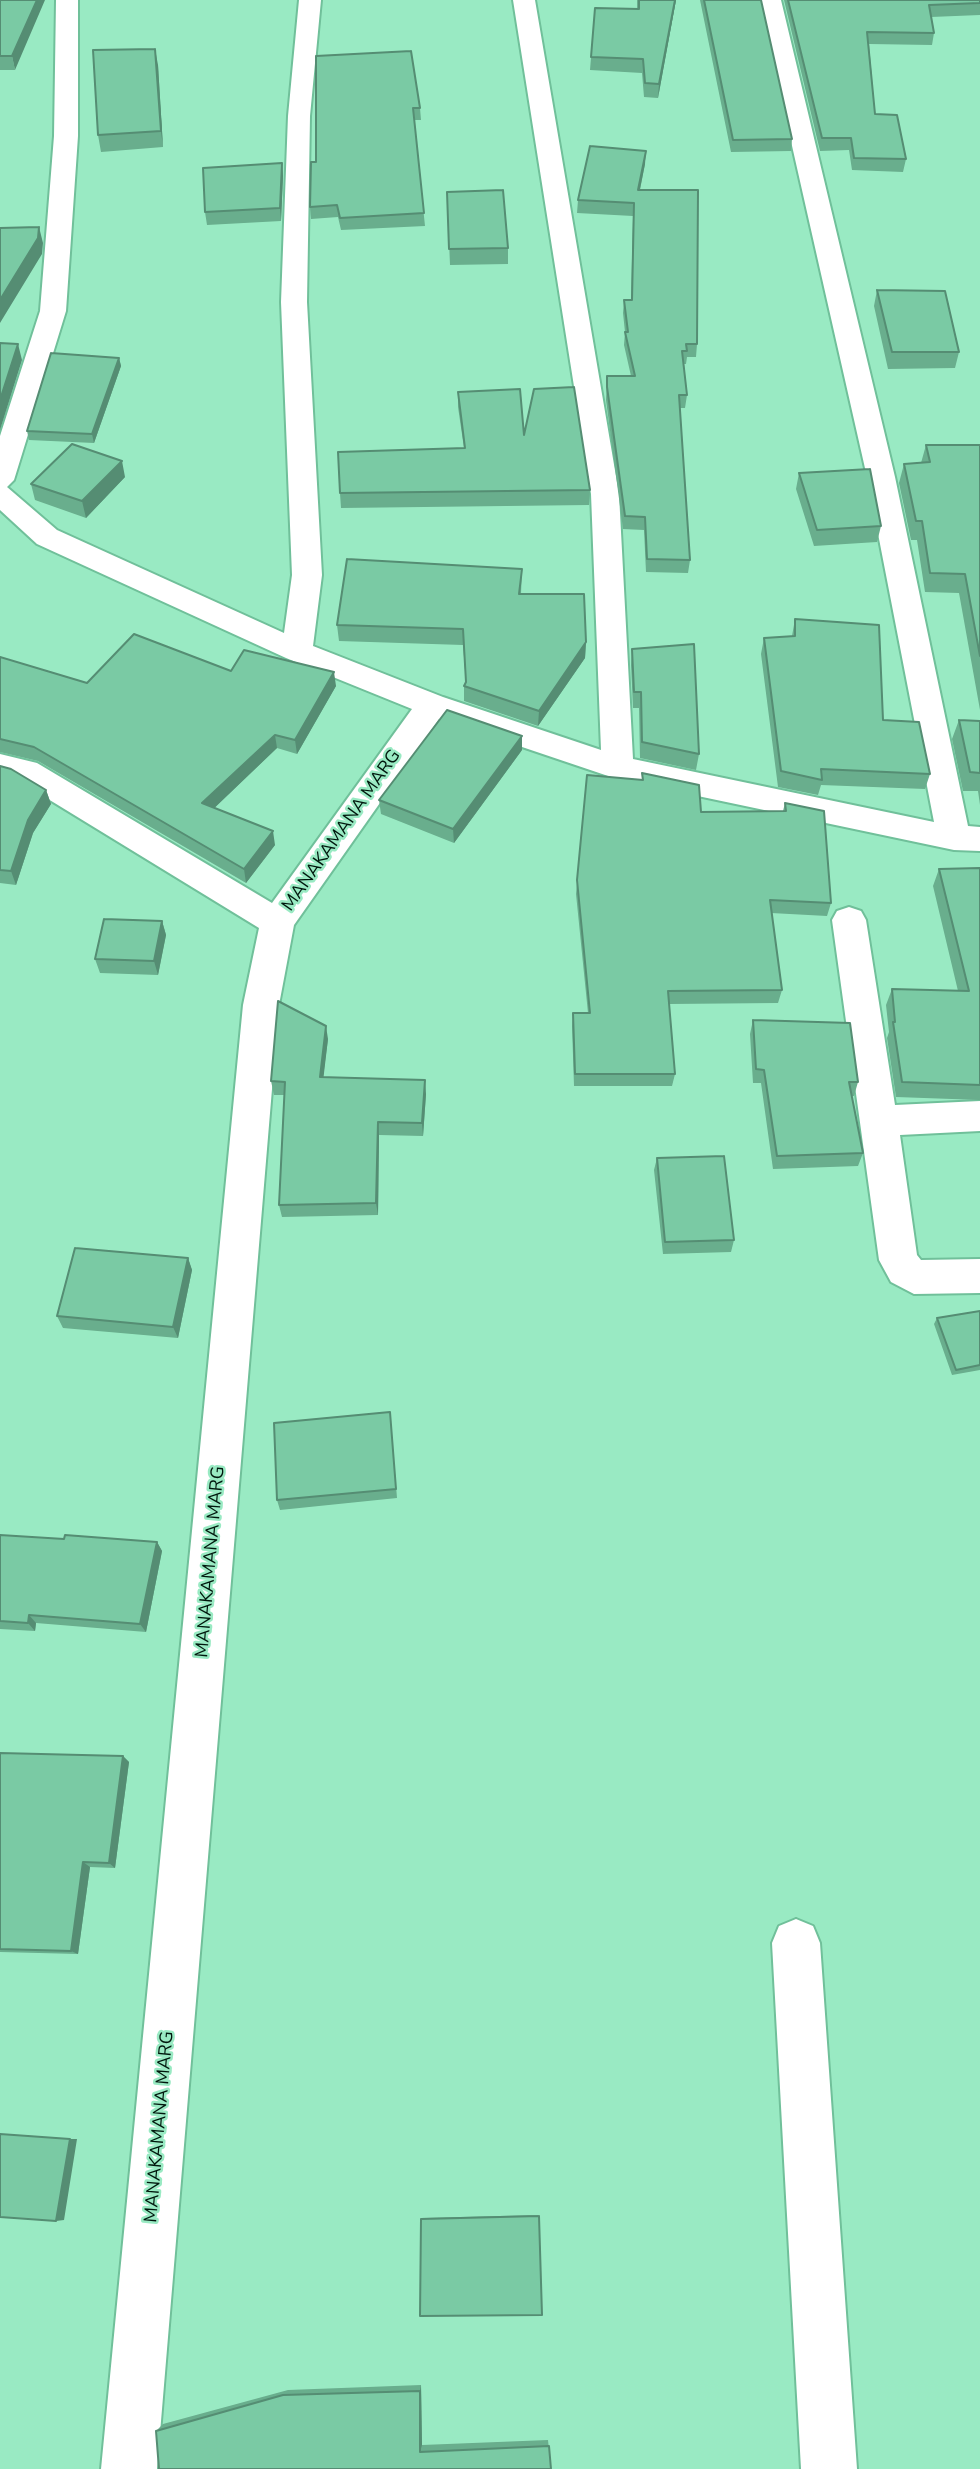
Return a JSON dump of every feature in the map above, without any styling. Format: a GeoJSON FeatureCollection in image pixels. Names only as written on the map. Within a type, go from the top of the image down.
{"type":"FeatureCollection","features":[{"type":"Feature","properties":{"kind":"street"},"geometry":{"type":"LineString","coordinates":[[0,480],[53,311],[66,136],[67,0]]}},
{"type":"Feature","properties":{"kind":"street"},"geometry":{"type":"LineString","coordinates":[[297,651],[307,575],[294,302],[299,116],[310,0]]}},
{"type":"Feature","properties":{"kind":"street"},"geometry":{"type":"LineString","coordinates":[[524,0],[605,494],[617,768]]}},
{"type":"Feature","properties":{"kind":"street"},"geometry":{"type":"LineString","coordinates":[[0,494],[47,537],[297,651],[432,705],[617,768],[967,839],[771,0]]}},
{"type":"Feature","properties":{"kind":"street","name":"MANAKAMANA MARG"},"geometry":{"type":"LineString","coordinates":[[130,2469],[261,1004],[277,922],[432,705]]}},
{"type":"Feature","properties":{"kind":"street"},"geometry":{"type":"LineString","coordinates":[[0,765],[26,771],[277,922]]}},
{"type":"Feature","properties":{"kind":"street"},"geometry":{"type":"LineString","coordinates":[[849,920],[898,1260],[914,1277],[980,1276]]}},
{"type":"Feature","properties":{"kind":"street"},"geometry":{"type":"LineString","coordinates":[[879,1121],[980,1116]]}},
{"type":"Feature","properties":{"kind":"street"},"geometry":{"type":"LineString","coordinates":[[796,1943],[829,2469]]}},
{"type":"Feature","properties":{"kind":"building"},"geometry":{"type":"Polygon","coordinates":[[[0,0],[37,0],[12,56],[0,56],[0,0]]]}},
{"type":"Feature","properties":{"kind":"building"},"geometry":{"type":"Polygon","coordinates":[[[639,0],[675,0],[659,84],[645,83],[643,59],[591,57],[595,8],[639,9],[639,0]]]}},
{"type":"Feature","properties":{"kind":"building"},"geometry":{"type":"Polygon","coordinates":[[[704,0],[761,0],[792,139],[733,140],[704,0]]]}},
{"type":"Feature","properties":{"kind":"building"},"geometry":{"type":"Polygon","coordinates":[[[788,0],[980,0],[980,3],[929,5],[934,33],[867,32],[875,114],[897,115],[906,159],[854,158],[851,138],[822,138],[788,0]]]}},
{"type":"Feature","properties":{"kind":"building"},"geometry":{"type":"Polygon","coordinates":[[[155,49],[161,131],[98,135],[93,50],[155,49]]]}},
{"type":"Feature","properties":{"kind":"building"},"geometry":{"type":"Polygon","coordinates":[[[411,51],[420,108],[413,108],[424,213],[340,218],[337,205],[310,207],[311,162],[316,162],[316,56],[411,51]]]}},
{"type":"Feature","properties":{"kind":"building"},"geometry":{"type":"Polygon","coordinates":[[[590,146],[646,151],[638,190],[698,190],[697,344],[686,344],[687,351],[682,351],[687,395],[679,395],[690,560],[647,559],[645,517],[625,516],[607,376],[635,376],[625,332],[628,332],[624,300],[632,300],[634,203],[578,200],[590,146]]]}},
{"type":"Feature","properties":{"kind":"building"},"geometry":{"type":"Polygon","coordinates":[[[282,163],[280,208],[205,212],[203,168],[282,163]]]}},
{"type":"Feature","properties":{"kind":"building"},"geometry":{"type":"Polygon","coordinates":[[[503,190],[508,248],[449,249],[447,192],[503,190]]]}},
{"type":"Feature","properties":{"kind":"building"},"geometry":{"type":"Polygon","coordinates":[[[39,227],[38,238],[0,300],[0,228],[39,227]]]}},
{"type":"Feature","properties":{"kind":"building"},"geometry":{"type":"Polygon","coordinates":[[[877,290],[945,291],[959,352],[892,352],[877,290]]]}},
{"type":"Feature","properties":{"kind":"building"},"geometry":{"type":"Polygon","coordinates":[[[0,343],[18,344],[0,400],[0,343]]]}},
{"type":"Feature","properties":{"kind":"building"},"geometry":{"type":"Polygon","coordinates":[[[51,353],[119,358],[92,434],[27,431],[51,353]]]}},
{"type":"Feature","properties":{"kind":"building"},"geometry":{"type":"Polygon","coordinates":[[[574,387],[590,490],[340,493],[338,452],[465,448],[458,392],[520,389],[524,435],[534,389],[574,387]]]}},
{"type":"Feature","properties":{"kind":"building"},"geometry":{"type":"Polygon","coordinates":[[[72,444],[122,461],[82,501],[31,484],[72,444]]]}},
{"type":"Feature","properties":{"kind":"building"},"geometry":{"type":"Polygon","coordinates":[[[926,445],[980,445],[980,656],[965,574],[930,573],[922,521],[916,521],[904,464],[930,462],[926,445]]]}},
{"type":"Feature","properties":{"kind":"building"},"geometry":{"type":"Polygon","coordinates":[[[870,469],[881,526],[817,530],[799,473],[870,469]]]}},
{"type":"Feature","properties":{"kind":"building"},"geometry":{"type":"Polygon","coordinates":[[[347,559],[522,569],[519,594],[584,594],[586,642],[539,711],[464,686],[463,629],[337,625],[347,559]]]}},
{"type":"Feature","properties":{"kind":"building"},"geometry":{"type":"Polygon","coordinates":[[[795,619],[879,625],[883,720],[919,722],[930,774],[821,769],[822,780],[781,771],[764,638],[795,636],[795,619]]]}},
{"type":"Feature","properties":{"kind":"building"},"geometry":{"type":"Polygon","coordinates":[[[134,634],[231,671],[244,650],[334,672],[295,740],[275,735],[202,803],[273,831],[244,869],[34,747],[0,739],[0,657],[87,683],[134,634]]]}},
{"type":"Feature","properties":{"kind":"building"},"geometry":{"type":"Polygon","coordinates":[[[694,644],[699,754],[642,742],[641,692],[634,692],[632,649],[694,644]]]}},
{"type":"Feature","properties":{"kind":"building"},"geometry":{"type":"Polygon","coordinates":[[[447,710],[522,736],[453,829],[379,800],[447,710]]]}},
{"type":"Feature","properties":{"kind":"building"},"geometry":{"type":"Polygon","coordinates":[[[959,720],[980,721],[980,773],[970,772],[959,720]]]}},
{"type":"Feature","properties":{"kind":"building"},"geometry":{"type":"Polygon","coordinates":[[[0,766],[11,769],[46,790],[28,820],[11,871],[0,870],[0,766]]]}},
{"type":"Feature","properties":{"kind":"building"},"geometry":{"type":"Polygon","coordinates":[[[642,773],[699,785],[701,812],[786,811],[785,803],[824,811],[831,903],[770,900],[782,990],[668,991],[675,1074],[575,1074],[573,1013],[590,1013],[577,880],[587,775],[643,780],[642,773]]]}},
{"type":"Feature","properties":{"kind":"building"},"geometry":{"type":"Polygon","coordinates":[[[980,868],[980,1085],[902,1082],[893,1022],[892,989],[969,991],[939,869],[980,868]]]}},
{"type":"Feature","properties":{"kind":"building"},"geometry":{"type":"Polygon","coordinates":[[[104,919],[162,921],[154,961],[95,959],[104,919]]]}},
{"type":"Feature","properties":{"kind":"building"},"geometry":{"type":"Polygon","coordinates":[[[278,1001],[326,1026],[320,1077],[425,1080],[422,1123],[378,1122],[376,1203],[279,1205],[285,1082],[271,1081],[278,1001]]]}},
{"type":"Feature","properties":{"kind":"building"},"geometry":{"type":"Polygon","coordinates":[[[753,1020],[850,1023],[858,1082],[849,1082],[863,1153],[777,1156],[764,1070],[756,1069],[753,1020]]]}},
{"type":"Feature","properties":{"kind":"building"},"geometry":{"type":"Polygon","coordinates":[[[724,1156],[734,1240],[665,1242],[657,1158],[724,1156]]]}},
{"type":"Feature","properties":{"kind":"building"},"geometry":{"type":"Polygon","coordinates":[[[75,1248],[188,1258],[173,1327],[57,1316],[75,1248]]]}},
{"type":"Feature","properties":{"kind":"building"},"geometry":{"type":"Polygon","coordinates":[[[980,1311],[980,1365],[956,1370],[937,1318],[980,1311]]]}},
{"type":"Feature","properties":{"kind":"building"},"geometry":{"type":"Polygon","coordinates":[[[390,1412],[396,1489],[277,1500],[274,1423],[390,1412]]]}},
{"type":"Feature","properties":{"kind":"building"},"geometry":{"type":"Polygon","coordinates":[[[0,1535],[64,1539],[65,1535],[157,1542],[140,1624],[29,1615],[28,1623],[0,1621],[0,1535]]]}},
{"type":"Feature","properties":{"kind":"building"},"geometry":{"type":"Polygon","coordinates":[[[0,1753],[123,1756],[109,1863],[83,1862],[71,1951],[0,1949],[0,1753]]]}},
{"type":"Feature","properties":{"kind":"building"},"geometry":{"type":"Polygon","coordinates":[[[0,2134],[70,2139],[56,2221],[0,2217],[0,2134]]]}},
{"type":"Feature","properties":{"kind":"building"},"geometry":{"type":"Polygon","coordinates":[[[539,2216],[542,2315],[420,2316],[421,2219],[539,2216]]]}},
{"type":"Feature","properties":{"kind":"building"},"geometry":{"type":"Polygon","coordinates":[[[420,2391],[420,2452],[549,2446],[551,2469],[159,2469],[156,2431],[283,2395],[420,2391]]]}}]}
